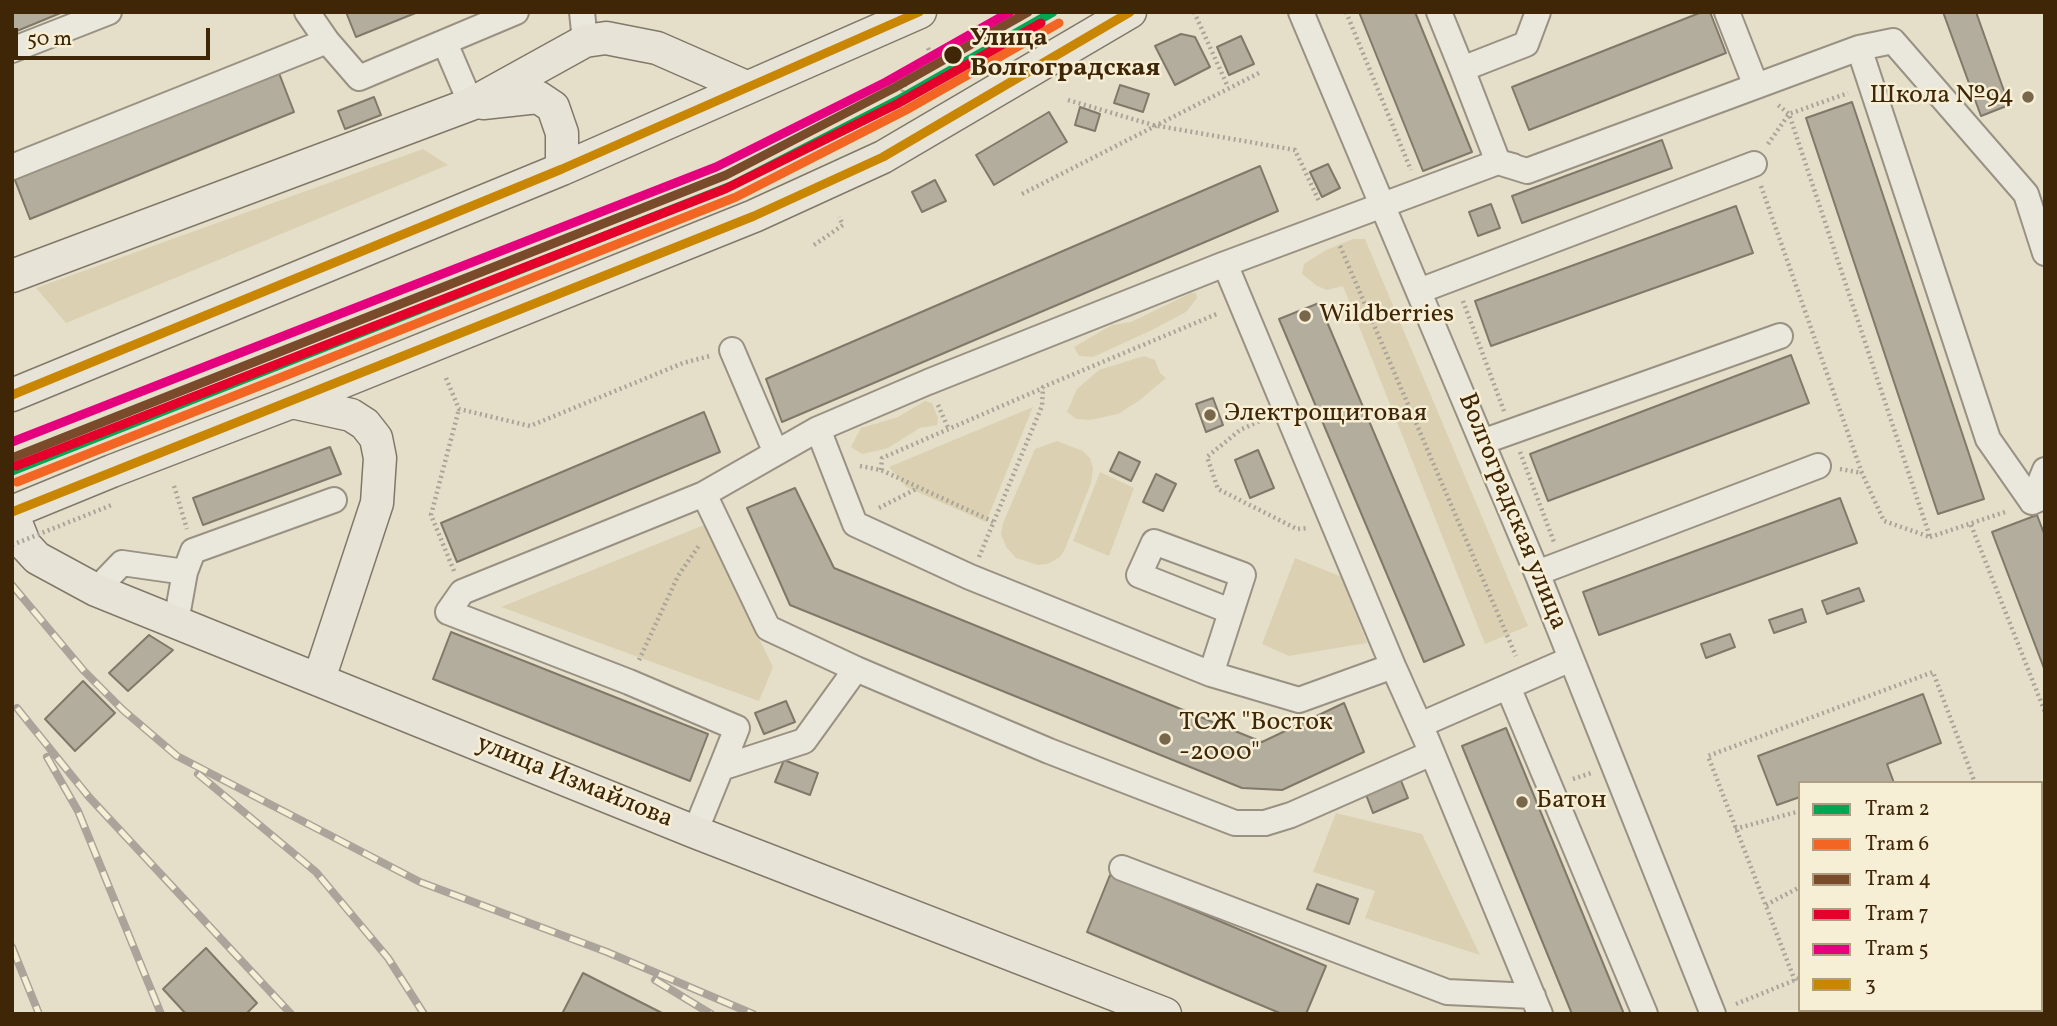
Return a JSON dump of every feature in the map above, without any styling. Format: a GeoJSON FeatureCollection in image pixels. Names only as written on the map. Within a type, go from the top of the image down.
{"type":"FeatureCollection","features":[{"type":"Feature","properties":{"kind":"main road"},"geometry":{"type":"LineString","coordinates":[[12,396],[562,169],[920,12]]}},
{"type":"Feature","properties":{"kind":"main road"},"geometry":{"type":"LineString","coordinates":[[12,512],[754,216],[883,157],[1130,12]]}},
{"type":"Feature","properties":{"kind":"main road"},"geometry":{"type":"LineString","coordinates":[[12,276],[471,104],[583,27],[606,38],[656,48],[746,87]]}},
{"type":"Feature","properties":{"kind":"main road"},"geometry":{"type":"LineString","coordinates":[[471,104],[538,97],[553,107],[562,132],[562,169]]}},
{"type":"Feature","properties":{"kind":"main road"},"geometry":{"type":"LineString","coordinates":[[292,402],[351,415],[365,424],[376,438],[380,458],[377,503],[319,679]]}},
{"type":"Feature","properties":{"kind":"main road","name":"улица Измайлова"},"geometry":{"type":"LineString","coordinates":[[12,512],[25,545],[37,558],[96,590],[695,832],[1166,1014]]}},
{"type":"Feature","properties":{"kind":"street"},"geometry":{"type":"LineString","coordinates":[[12,50],[109,12]]}},
{"type":"Feature","properties":{"kind":"street"},"geometry":{"type":"LineString","coordinates":[[307,12],[327,41],[359,78],[516,12]]}},
{"type":"Feature","properties":{"kind":"street","name":"Волгоградская улица"},"geometry":{"type":"LineString","coordinates":[[1301,12],[1572,659],[1724,1009]]}},
{"type":"Feature","properties":{"kind":"street"},"geometry":{"type":"LineString","coordinates":[[1439,12],[1498,162]]}},
{"type":"Feature","properties":{"kind":"street"},"geometry":{"type":"LineString","coordinates":[[1462,69],[1526,44],[1538,12]]}},
{"type":"Feature","properties":{"kind":"street"},"geometry":{"type":"LineString","coordinates":[[1727,12],[1756,86]]}},
{"type":"Feature","properties":{"kind":"street"},"geometry":{"type":"LineString","coordinates":[[12,167],[327,41]]}},
{"type":"Feature","properties":{"kind":"street"},"geometry":{"type":"LineString","coordinates":[[695,832],[737,728],[629,682],[448,612],[462,592],[704,494],[818,429],[928,382],[1225,264],[1498,162],[1528,171],[1859,48],[1893,41],[2026,194],[2045,253]]}},
{"type":"Feature","properties":{"kind":"street"},"geometry":{"type":"LineString","coordinates":[[445,43],[471,104]]}},
{"type":"Feature","properties":{"kind":"street"},"geometry":{"type":"LineString","coordinates":[[1859,48],[1988,439],[2038,499]]}},
{"type":"Feature","properties":{"kind":"street"},"geometry":{"type":"LineString","coordinates":[[1419,291],[1754,164]]}},
{"type":"Feature","properties":{"kind":"street"},"geometry":{"type":"LineString","coordinates":[[1225,264],[1537,1005]]}},
{"type":"Feature","properties":{"kind":"street"},"geometry":{"type":"LineString","coordinates":[[1482,442],[1780,336]]}},
{"type":"Feature","properties":{"kind":"street"},"geometry":{"type":"LineString","coordinates":[[732,350],[776,453]]}},
{"type":"Feature","properties":{"kind":"street"},"geometry":{"type":"LineString","coordinates":[[818,429],[855,524],[970,577],[1211,674],[1298,700],[1393,666]]}},
{"type":"Feature","properties":{"kind":"street"},"geometry":{"type":"LineString","coordinates":[[1537,573],[1818,466]]}},
{"type":"Feature","properties":{"kind":"street"},"geometry":{"type":"LineString","coordinates":[[2038,499],[2045,470]]}},
{"type":"Feature","properties":{"kind":"street"},"geometry":{"type":"LineString","coordinates":[[704,494],[768,628],[856,669],[1049,751],[1235,824],[1265,824],[1291,815],[1432,753]]}},
{"type":"Feature","properties":{"kind":"street"},"geometry":{"type":"LineString","coordinates":[[96,590],[122,564],[189,561],[334,500]]}},
{"type":"Feature","properties":{"kind":"street"},"geometry":{"type":"LineString","coordinates":[[176,622],[189,561]]}},
{"type":"Feature","properties":{"kind":"street"},"geometry":{"type":"LineString","coordinates":[[1211,674],[1230,611]]}},
{"type":"Feature","properties":{"kind":"street"},"geometry":{"type":"LineString","coordinates":[[1420,725],[1572,659]]}},
{"type":"Feature","properties":{"kind":"street"},"geometry":{"type":"LineString","coordinates":[[721,768],[804,741],[856,669]]}},
{"type":"Feature","properties":{"kind":"street"},"geometry":{"type":"LineString","coordinates":[[1517,683],[1645,1014]]}},
{"type":"Feature","properties":{"kind":"street"},"geometry":{"type":"LineString","coordinates":[[1122,868],[1447,992],[1537,1005]]}},
{"type":"Feature","properties":{"kind":"path"},"geometry":{"type":"LineString","coordinates":[[1194,12],[1228,87]]}},
{"type":"Feature","properties":{"kind":"path"},"geometry":{"type":"LineString","coordinates":[[1346,12],[1419,190]]}},
{"type":"Feature","properties":{"kind":"path"},"geometry":{"type":"LineString","coordinates":[[928,48],[932,57]]}},
{"type":"Feature","properties":{"kind":"path"},"geometry":{"type":"LineString","coordinates":[[893,119],[911,66]]}},
{"type":"Feature","properties":{"kind":"path"},"geometry":{"type":"LineString","coordinates":[[1022,194],[1259,73]]}},
{"type":"Feature","properties":{"kind":"path"},"geometry":{"type":"LineString","coordinates":[[1869,85],[1789,114],[1754,164],[1862,473],[1884,521],[1930,537],[1972,525],[2038,499]]}},
{"type":"Feature","properties":{"kind":"path"},"geometry":{"type":"LineString","coordinates":[[1756,86],[1789,114],[1930,537]]}},
{"type":"Feature","properties":{"kind":"path"},"geometry":{"type":"LineString","coordinates":[[1068,100],[1153,125],[1295,150],[1331,224],[1517,683]]}},
{"type":"Feature","properties":{"kind":"path"},"geometry":{"type":"LineString","coordinates":[[814,246],[843,225],[839,217]]}},
{"type":"Feature","properties":{"kind":"path"},"geometry":{"type":"LineString","coordinates":[[881,470],[882,458],[1241,304]]}},
{"type":"Feature","properties":{"kind":"path"},"geometry":{"type":"LineString","coordinates":[[459,409],[530,426],[683,363],[732,350]]}},
{"type":"Feature","properties":{"kind":"path"},"geometry":{"type":"LineString","coordinates":[[446,378],[459,409],[432,515],[462,592]]}},
{"type":"Feature","properties":{"kind":"path"},"geometry":{"type":"LineString","coordinates":[[970,577],[1042,406],[1044,387]]}},
{"type":"Feature","properties":{"kind":"path"},"geometry":{"type":"LineString","coordinates":[[1285,409],[1240,430],[1207,457],[1218,489],[1297,529],[1335,526]]}},
{"type":"Feature","properties":{"kind":"path"},"geometry":{"type":"LineString","coordinates":[[829,461],[881,470],[994,522]]}},
{"type":"Feature","properties":{"kind":"path"},"geometry":{"type":"LineString","coordinates":[[174,486],[189,561]]}},
{"type":"Feature","properties":{"kind":"path"},"geometry":{"type":"LineString","coordinates":[[855,524],[891,500],[919,488]]}},
{"type":"Feature","properties":{"kind":"path"},"geometry":{"type":"LineString","coordinates":[[12,545],[114,505]]}},
{"type":"Feature","properties":{"kind":"path"},"geometry":{"type":"LineString","coordinates":[[629,682],[678,576],[716,521]]}},
{"type":"Feature","properties":{"kind":"path"},"geometry":{"type":"LineString","coordinates":[[1972,525],[2045,712]]}},
{"type":"Feature","properties":{"kind":"path"},"geometry":{"type":"LineString","coordinates":[[1724,1009],[1797,979],[1708,756],[1933,671],[1974,781]]}},
{"type":"Feature","properties":{"kind":"path"},"geometry":{"type":"LineString","coordinates":[[1735,829],[1798,812]]}},
{"type":"Feature","properties":{"kind":"path"},"geometry":{"type":"LineString","coordinates":[[1766,905],[1798,888]]}},
{"type":"Feature","properties":{"kind":"shaded area"},"geometry":{"type":"Polygon","coordinates":[[[423,149],[448,165],[66,323],[36,288],[423,149]]]}},
{"type":"Feature","properties":{"kind":"shaded area"},"geometry":{"type":"Polygon","coordinates":[[[1353,239],[1365,239],[1528,626],[1485,644],[1343,286],[1327,290],[1302,274],[1304,264],[1326,250],[1353,239]]]}},
{"type":"Feature","properties":{"kind":"shaded area"},"geometry":{"type":"Polygon","coordinates":[[[1196,293],[1197,298],[1186,312],[1152,330],[1093,357],[1079,356],[1074,347],[1112,325],[1131,322],[1196,293]]]}},
{"type":"Feature","properties":{"kind":"shaded area"},"geometry":{"type":"Polygon","coordinates":[[[1144,356],[1155,360],[1160,373],[1166,378],[1140,400],[1118,414],[1090,420],[1076,419],[1067,412],[1077,389],[1099,370],[1144,356]]]}},
{"type":"Feature","properties":{"kind":"shaded area"},"geometry":{"type":"Polygon","coordinates":[[[925,401],[932,403],[938,418],[937,425],[920,428],[888,448],[862,454],[851,447],[861,428],[898,417],[925,401]]]}},
{"type":"Feature","properties":{"kind":"shaded area"},"geometry":{"type":"Polygon","coordinates":[[[1033,407],[986,522],[906,487],[889,467],[1033,407]]]}},
{"type":"Feature","properties":{"kind":"shaded area"},"geometry":{"type":"Polygon","coordinates":[[[1057,441],[1083,451],[1090,458],[1093,468],[1091,483],[1060,557],[1048,564],[1038,565],[1016,558],[1006,547],[1001,534],[1003,523],[1035,449],[1057,441]]]}},
{"type":"Feature","properties":{"kind":"shaded area"},"geometry":{"type":"Polygon","coordinates":[[[1100,472],[1134,488],[1109,556],[1073,541],[1100,472]]]}},
{"type":"Feature","properties":{"kind":"shaded area"},"geometry":{"type":"Polygon","coordinates":[[[704,525],[773,667],[759,701],[501,607],[704,525]]]}},
{"type":"Feature","properties":{"kind":"shaded area"},"geometry":{"type":"Polygon","coordinates":[[[1295,558],[1342,577],[1367,643],[1289,656],[1262,644],[1295,558]]]}},
{"type":"Feature","properties":{"kind":"shaded area"},"geometry":{"type":"Polygon","coordinates":[[[1336,813],[1422,834],[1480,955],[1365,918],[1375,891],[1313,872],[1336,813]]]}},
{"type":"Feature","properties":{"kind":"building"},"geometry":{"type":"Polygon","coordinates":[[[12,12],[63,12],[12,33],[12,12]]]}},
{"type":"Feature","properties":{"kind":"building"},"geometry":{"type":"Polygon","coordinates":[[[346,12],[418,12],[356,37],[346,12]]]}},
{"type":"Feature","properties":{"kind":"building"},"geometry":{"type":"Polygon","coordinates":[[[1359,12],[1415,12],[1472,152],[1423,171],[1359,12]]]}},
{"type":"Feature","properties":{"kind":"building"},"geometry":{"type":"Polygon","coordinates":[[[1702,12],[1710,12],[1726,53],[1529,130],[1512,87],[1702,12]]]}},
{"type":"Feature","properties":{"kind":"building"},"geometry":{"type":"Polygon","coordinates":[[[1943,12],[1976,12],[2009,105],[1981,116],[1943,12]]]}},
{"type":"Feature","properties":{"kind":"building"},"geometry":{"type":"Polygon","coordinates":[[[1181,34],[1195,37],[1210,67],[1175,85],[1155,46],[1181,34]]]}},
{"type":"Feature","properties":{"kind":"building"},"geometry":{"type":"Polygon","coordinates":[[[1241,36],[1254,64],[1229,75],[1217,47],[1241,36]]]}},
{"type":"Feature","properties":{"kind":"building"},"geometry":{"type":"Polygon","coordinates":[[[277,68],[294,112],[30,219],[13,175],[277,68]]]}},
{"type":"Feature","properties":{"kind":"building"},"geometry":{"type":"Polygon","coordinates":[[[1120,85],[1149,94],[1143,112],[1114,103],[1120,85]]]}},
{"type":"Feature","properties":{"kind":"building"},"geometry":{"type":"Polygon","coordinates":[[[374,97],[381,115],[345,129],[338,111],[374,97]]]}},
{"type":"Feature","properties":{"kind":"building"},"geometry":{"type":"Polygon","coordinates":[[[1852,102],[1984,499],[1938,514],[1806,118],[1852,102]]]}},
{"type":"Feature","properties":{"kind":"building"},"geometry":{"type":"Polygon","coordinates":[[[1080,107],[1100,114],[1095,131],[1075,125],[1080,107]]]}},
{"type":"Feature","properties":{"kind":"building"},"geometry":{"type":"Polygon","coordinates":[[[1049,112],[1067,142],[994,185],[976,155],[1049,112]]]}},
{"type":"Feature","properties":{"kind":"building"},"geometry":{"type":"Polygon","coordinates":[[[1662,140],[1672,168],[1522,223],[1512,196],[1662,140]]]}},
{"type":"Feature","properties":{"kind":"building"},"geometry":{"type":"Polygon","coordinates":[[[1328,164],[1340,188],[1322,197],[1310,172],[1328,164]]]}},
{"type":"Feature","properties":{"kind":"building"},"geometry":{"type":"Polygon","coordinates":[[[1260,166],[1278,211],[782,422],[766,379],[1260,166]]]}},
{"type":"Feature","properties":{"kind":"building"},"geometry":{"type":"Polygon","coordinates":[[[935,180],[946,201],[922,212],[912,192],[935,180]]]}},
{"type":"Feature","properties":{"kind":"building"},"geometry":{"type":"Polygon","coordinates":[[[1491,204],[1500,228],[1478,236],[1469,212],[1491,204]]]}},
{"type":"Feature","properties":{"kind":"building"},"geometry":{"type":"Polygon","coordinates":[[[1736,206],[1753,253],[1491,346],[1475,301],[1736,206]]]}},
{"type":"Feature","properties":{"kind":"building"},"geometry":{"type":"Polygon","coordinates":[[[1319,303],[1464,645],[1424,662],[1279,319],[1319,303]]]}},
{"type":"Feature","properties":{"kind":"building"},"geometry":{"type":"Polygon","coordinates":[[[1791,355],[1809,403],[1548,501],[1530,454],[1791,355]]]}},
{"type":"Feature","properties":{"kind":"building","name":"Электрощитовая"},"geometry":{"type":"Polygon","coordinates":[[[1213,398],[1223,425],[1206,432],[1196,404],[1213,398]]]}},
{"type":"Feature","properties":{"kind":"building"},"geometry":{"type":"Polygon","coordinates":[[[704,412],[720,452],[457,562],[441,523],[704,412]]]}},
{"type":"Feature","properties":{"kind":"building"},"geometry":{"type":"Polygon","coordinates":[[[330,447],[341,474],[203,525],[193,498],[330,447]]]}},
{"type":"Feature","properties":{"kind":"building"},"geometry":{"type":"Polygon","coordinates":[[[1258,450],[1274,488],[1250,498],[1235,460],[1258,450]]]}},
{"type":"Feature","properties":{"kind":"building"},"geometry":{"type":"Polygon","coordinates":[[[1119,452],[1140,462],[1131,481],[1110,471],[1119,452]]]}},
{"type":"Feature","properties":{"kind":"building"},"geometry":{"type":"Polygon","coordinates":[[[1156,474],[1176,484],[1163,511],[1143,502],[1156,474]]]}},
{"type":"Feature","properties":{"kind":"building"},"geometry":{"type":"Polygon","coordinates":[[[795,488],[834,568],[1262,742],[1344,703],[1364,752],[1282,790],[1242,788],[790,605],[747,508],[795,488]]]}},
{"type":"Feature","properties":{"kind":"building"},"geometry":{"type":"Polygon","coordinates":[[[1840,498],[1857,543],[1599,635],[1583,592],[1840,498]]]}},
{"type":"Feature","properties":{"kind":"building"},"geometry":{"type":"Polygon","coordinates":[[[2037,515],[2045,536],[2045,671],[1992,532],[2037,515]]]}},
{"type":"Feature","properties":{"kind":"building"},"geometry":{"type":"Polygon","coordinates":[[[1859,588],[1864,601],[1827,614],[1822,601],[1859,588]]]}},
{"type":"Feature","properties":{"kind":"building"},"geometry":{"type":"Polygon","coordinates":[[[1802,609],[1806,622],[1774,633],[1769,620],[1802,609]]]}},
{"type":"Feature","properties":{"kind":"building"},"geometry":{"type":"Polygon","coordinates":[[[451,632],[708,734],[690,781],[433,679],[451,632]]]}},
{"type":"Feature","properties":{"kind":"building"},"geometry":{"type":"Polygon","coordinates":[[[1730,634],[1735,647],[1706,658],[1701,644],[1730,634]]]}},
{"type":"Feature","properties":{"kind":"building"},"geometry":{"type":"Polygon","coordinates":[[[149,635],[173,650],[128,691],[109,673],[149,635]]]}},
{"type":"Feature","properties":{"kind":"building"},"geometry":{"type":"Polygon","coordinates":[[[83,681],[115,713],[75,751],[45,719],[83,681]]]}},
{"type":"Feature","properties":{"kind":"building"},"geometry":{"type":"Polygon","coordinates":[[[1923,694],[1941,743],[1887,764],[1893,781],[1798,781],[1798,798],[1777,805],[1758,756],[1923,694]]]}},
{"type":"Feature","properties":{"kind":"building"},"geometry":{"type":"Polygon","coordinates":[[[786,701],[795,722],[764,734],[755,713],[786,701]]]}},
{"type":"Feature","properties":{"kind":"building"},"geometry":{"type":"Polygon","coordinates":[[[1506,728],[1624,1014],[1572,1014],[1462,746],[1506,728]]]}},
{"type":"Feature","properties":{"kind":"building"},"geometry":{"type":"Polygon","coordinates":[[[784,760],[818,773],[810,795],[775,782],[784,760]]]}},
{"type":"Feature","properties":{"kind":"building"},"geometry":{"type":"Polygon","coordinates":[[[1400,778],[1408,798],[1373,813],[1365,792],[1400,778]]]}},
{"type":"Feature","properties":{"kind":"building"},"geometry":{"type":"Polygon","coordinates":[[[1110,875],[1326,966],[1306,1014],[1282,1014],[1087,932],[1110,875]]]}},
{"type":"Feature","properties":{"kind":"building"},"geometry":{"type":"Polygon","coordinates":[[[1317,884],[1358,899],[1349,924],[1307,909],[1317,884]]]}},
{"type":"Feature","properties":{"kind":"building"},"geometry":{"type":"Polygon","coordinates":[[[2045,912],[2045,957],[2043,952],[2045,912]]]}},
{"type":"Feature","properties":{"kind":"building"},"geometry":{"type":"Polygon","coordinates":[[[206,948],[257,1003],[246,1014],[186,1014],[163,989],[206,948]]]}},
{"type":"Feature","properties":{"kind":"building"},"geometry":{"type":"Polygon","coordinates":[[[583,973],[664,1014],[562,1014],[583,973]]]}},
{"type":"Feature","properties":{"kind":"railway"},"geometry":{"type":"LineString","coordinates":[[12,585],[84,671],[123,710],[177,756],[420,882],[607,952],[753,1014]]}},
{"type":"Feature","properties":{"kind":"railway"},"geometry":{"type":"LineString","coordinates":[[17,708],[89,797],[291,1014]]}},
{"type":"Feature","properties":{"kind":"railway"},"geometry":{"type":"LineString","coordinates":[[47,757],[78,811],[161,1014]]}},
{"type":"Feature","properties":{"kind":"railway"},"geometry":{"type":"LineString","coordinates":[[198,774],[316,872],[388,958],[424,1014]]}},
{"type":"Feature","properties":{"kind":"railway"},"geometry":{"type":"LineString","coordinates":[[12,947],[39,1014]]}},
{"type":"Feature","properties":{"kind":"railway"},"geometry":{"type":"LineString","coordinates":[[655,980],[711,1014]]}},
{"type":"Feature","properties":{"kind":"tram line","name":"5"},"geometry":{"type":"LineString","coordinates":[[12,442],[716,167],[886,82],[1010,12]]}},
{"type":"Feature","properties":{"kind":"tram line","name":"4"},"geometry":{"type":"LineString","coordinates":[[12,458],[726,175],[894,88],[1028,12]]}},
{"type":"Feature","properties":{"kind":"tram line","name":"2"},"geometry":{"type":"LineString","coordinates":[[12,471],[731,186],[900,99],[1053,12]]}},
{"type":"Feature","properties":{"kind":"tram line","name":"7"},"geometry":{"type":"LineString","coordinates":[[16,466],[725,189],[897,104],[1041,23]]}},
{"type":"Feature","properties":{"kind":"tram line","name":"6"},"geometry":{"type":"LineString","coordinates":[[17,482],[736,197],[906,110],[1059,23]]}},
{"type":"Feature","properties":{"kind":"transit line","name":"3"},"geometry":{"type":"LineString","coordinates":[[12,395],[562,169],[919,12]]}},
{"type":"Feature","properties":{"kind":"transit line","name":"3"},"geometry":{"type":"LineString","coordinates":[[12,512],[754,216],[883,157],[1130,12]]}},
{"type":"Feature","properties":{"kind":"place","name":"Улица Волгоградская"},"geometry":{"type":"Point","coordinates":[953,55]}},
{"type":"Feature","properties":{"kind":"place","name":"Школа №94"},"geometry":{"type":"Point","coordinates":[2028,97]}},
{"type":"Feature","properties":{"kind":"place","name":"Wildberries"},"geometry":{"type":"Point","coordinates":[1305,316]}},
{"type":"Feature","properties":{"kind":"place","name":"Электрощитовая"},"geometry":{"type":"Point","coordinates":[1210,415]}},
{"type":"Feature","properties":{"kind":"place","name":"ТСЖ \"Восток -2000\""},"geometry":{"type":"Point","coordinates":[1165,739]}},
{"type":"Feature","properties":{"kind":"place","name":"Батон"},"geometry":{"type":"Point","coordinates":[1522,802]}}]}
